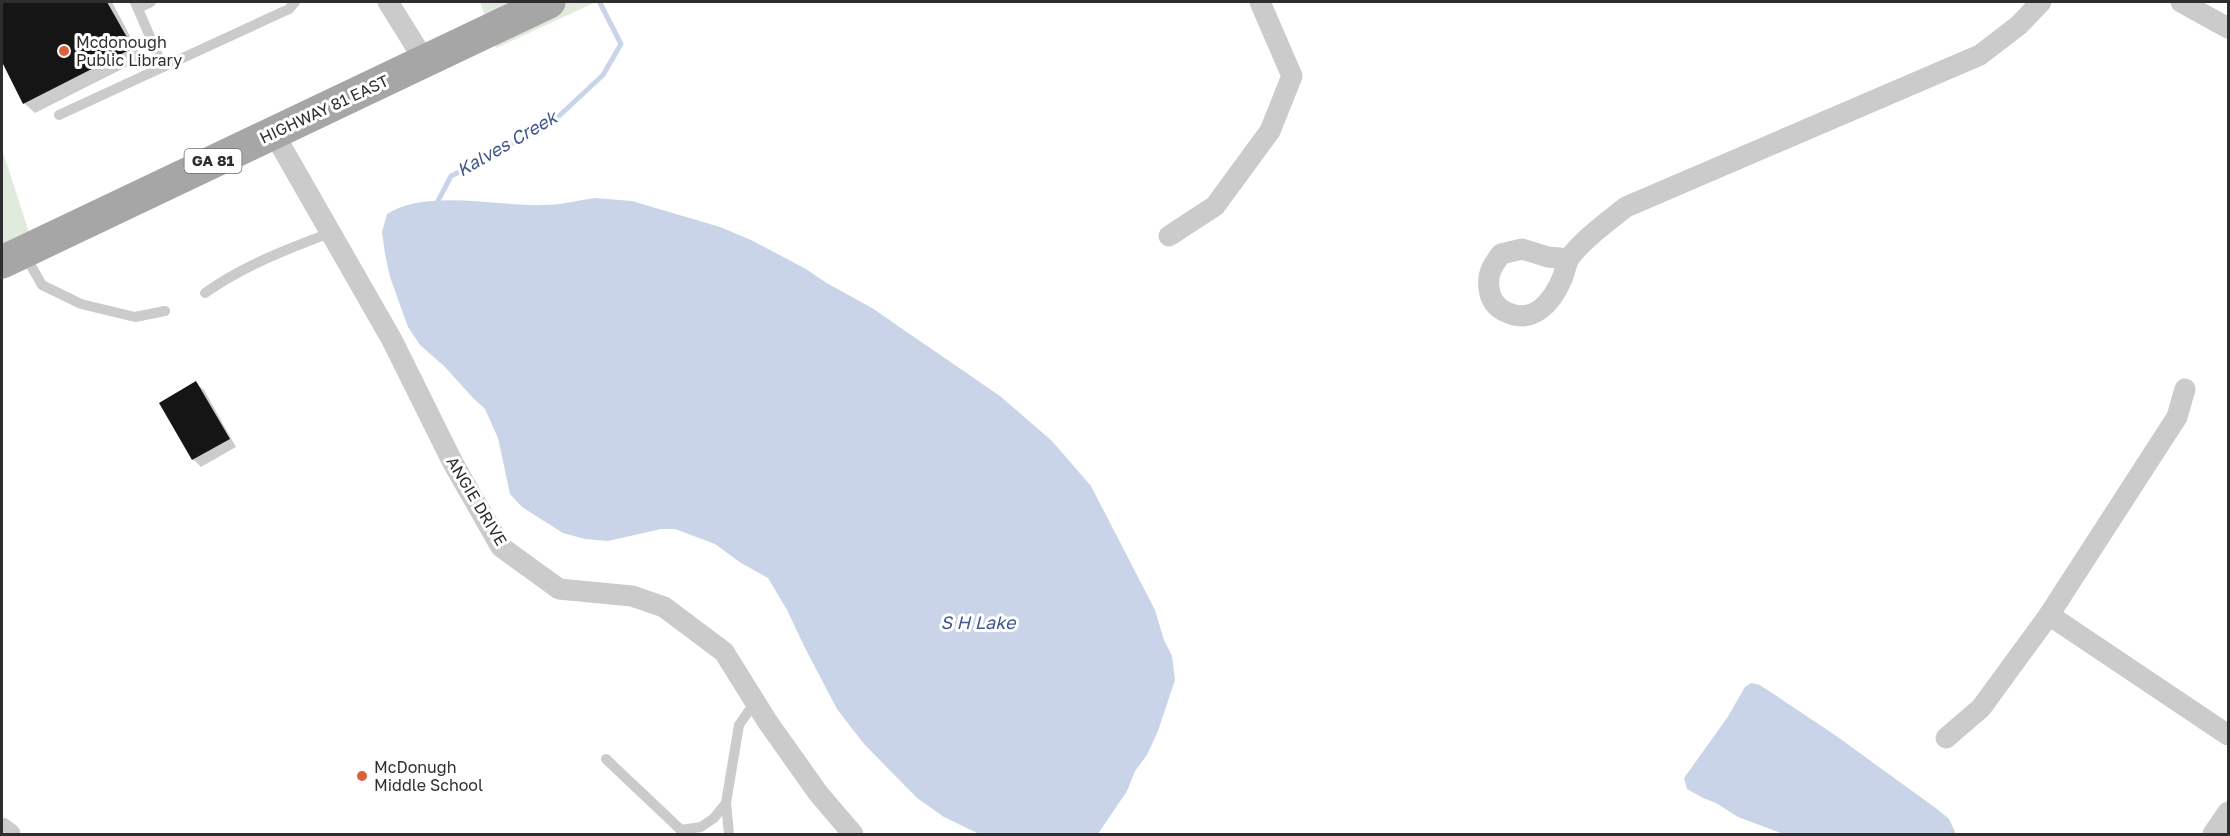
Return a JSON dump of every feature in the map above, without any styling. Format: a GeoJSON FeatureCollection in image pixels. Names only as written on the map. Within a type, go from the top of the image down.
{"type":"FeatureCollection","features":[{"type":"Feature","properties":{"kind":"main road","name":"HIGHWAY 81 EAST"},"geometry":{"type":"LineString","coordinates":[[12,257],[273,132],[426,63],[549,2]]}},
{"type":"Feature","properties":{"kind":"street"},"geometry":{"type":"LineString","coordinates":[[388,2],[426,63]]}},
{"type":"Feature","properties":{"kind":"street"},"geometry":{"type":"LineString","coordinates":[[1169,236],[1215,206],[1270,131],[1292,76],[1260,2]]}},
{"type":"Feature","properties":{"kind":"street"},"geometry":{"type":"LineString","coordinates":[[1569,259],[1603,225],[1626,207],[1980,55],[2019,25],[2041,2]]}},
{"type":"Feature","properties":{"kind":"street"},"geometry":{"type":"LineString","coordinates":[[2181,2],[2229,28]]}},
{"type":"Feature","properties":{"kind":"street","name":"ANGIE DRIVE"},"geometry":{"type":"LineString","coordinates":[[273,132],[392,340],[453,463],[501,547],[559,589],[632,596],[664,607],[724,652],[755,702],[818,793],[853,834]]}},
{"type":"Feature","properties":{"kind":"street"},"geometry":{"type":"LineString","coordinates":[[1946,738],[1981,708],[2049,615],[2177,417],[2185,389]]}},
{"type":"Feature","properties":{"kind":"street"},"geometry":{"type":"LineString","coordinates":[[2049,615],[2229,735]]}},
{"type":"Feature","properties":{"kind":"street"},"geometry":{"type":"LineString","coordinates":[[2213,834],[2229,812]]}},
{"type":"Feature","properties":{"kind":"street"},"geometry":{"type":"LineString","coordinates":[[2,828],[10,834]]}},
{"type":"Feature","properties":{"kind":"lane"},"geometry":{"type":"LineString","coordinates":[[151,2],[136,5],[163,67]]}},
{"type":"Feature","properties":{"kind":"lane"},"geometry":{"type":"LineString","coordinates":[[59,115],[289,9],[295,2]]}},
{"type":"Feature","properties":{"kind":"lane"},"geometry":{"type":"LineString","coordinates":[[205,293],[230,275],[264,258],[330,233]]}},
{"type":"Feature","properties":{"kind":"lane"},"geometry":{"type":"LineString","coordinates":[[12,257],[42,285],[81,304],[135,317],[165,311]]}},
{"type":"Feature","properties":{"kind":"lane"},"geometry":{"type":"LineString","coordinates":[[729,834],[726,803],[740,725],[755,702]]}},
{"type":"Feature","properties":{"kind":"lane"},"geometry":{"type":"LineString","coordinates":[[606,759],[681,830],[701,827],[714,818],[726,803]]}},
{"type":"Feature","properties":{"kind":"green space"},"geometry":{"type":"Polygon","coordinates":[[[480,2],[596,2],[496,48],[480,2]]]}},
{"type":"Feature","properties":{"kind":"green space"},"geometry":{"type":"Polygon","coordinates":[[[2,149],[39,263],[2,280],[2,149]]]}},
{"type":"Feature","properties":{"kind":"water","name":"S H Lake"},"geometry":{"type":"Polygon","coordinates":[[[595,198],[632,201],[720,227],[751,240],[806,269],[872,308],[1000,396],[1052,441],[1091,486],[1155,610],[1164,640],[1172,656],[1175,680],[1158,731],[1147,755],[1135,771],[1127,791],[1098,834],[979,834],[944,817],[917,798],[864,744],[837,709],[787,610],[768,578],[741,563],[715,544],[675,529],[661,529],[608,541],[585,539],[563,533],[522,507],[510,494],[498,438],[485,409],[444,366],[420,345],[408,327],[390,277],[385,254],[382,232],[387,214],[403,206],[442,200],[545,205],[595,198]]]}},
{"type":"Feature","properties":{"kind":"water"},"geometry":{"type":"Polygon","coordinates":[[[1751,683],[1760,685],[1835,735],[1937,809],[1949,819],[1956,834],[1783,834],[1738,817],[1687,789],[1684,778],[1727,718],[1745,687],[1751,683]]]}},
{"type":"Feature","properties":{"kind":"building","name":"Mcdonough Public Library"},"geometry":{"type":"Polygon","coordinates":[[[2,2],[107,2],[133,48],[23,104],[2,62],[2,2]]]}},
{"type":"Feature","properties":{"kind":"building"},"geometry":{"type":"Polygon","coordinates":[[[196,381],[230,439],[192,460],[159,403],[196,381]]]}},
{"type":"Feature","properties":{"kind":"waterway","name":"Kalves Creek"},"geometry":{"type":"LineString","coordinates":[[439,208],[438,201],[451,176],[490,157],[559,116],[603,75],[621,44],[600,3]]}},
{"type":"Feature","properties":{"kind":"place","name":"Mcdonough Public Library"},"geometry":{"type":"Point","coordinates":[64,51]}},
{"type":"Feature","properties":{"kind":"place","name":"McDonugh Middle School"},"geometry":{"type":"Point","coordinates":[362,776]}}]}
